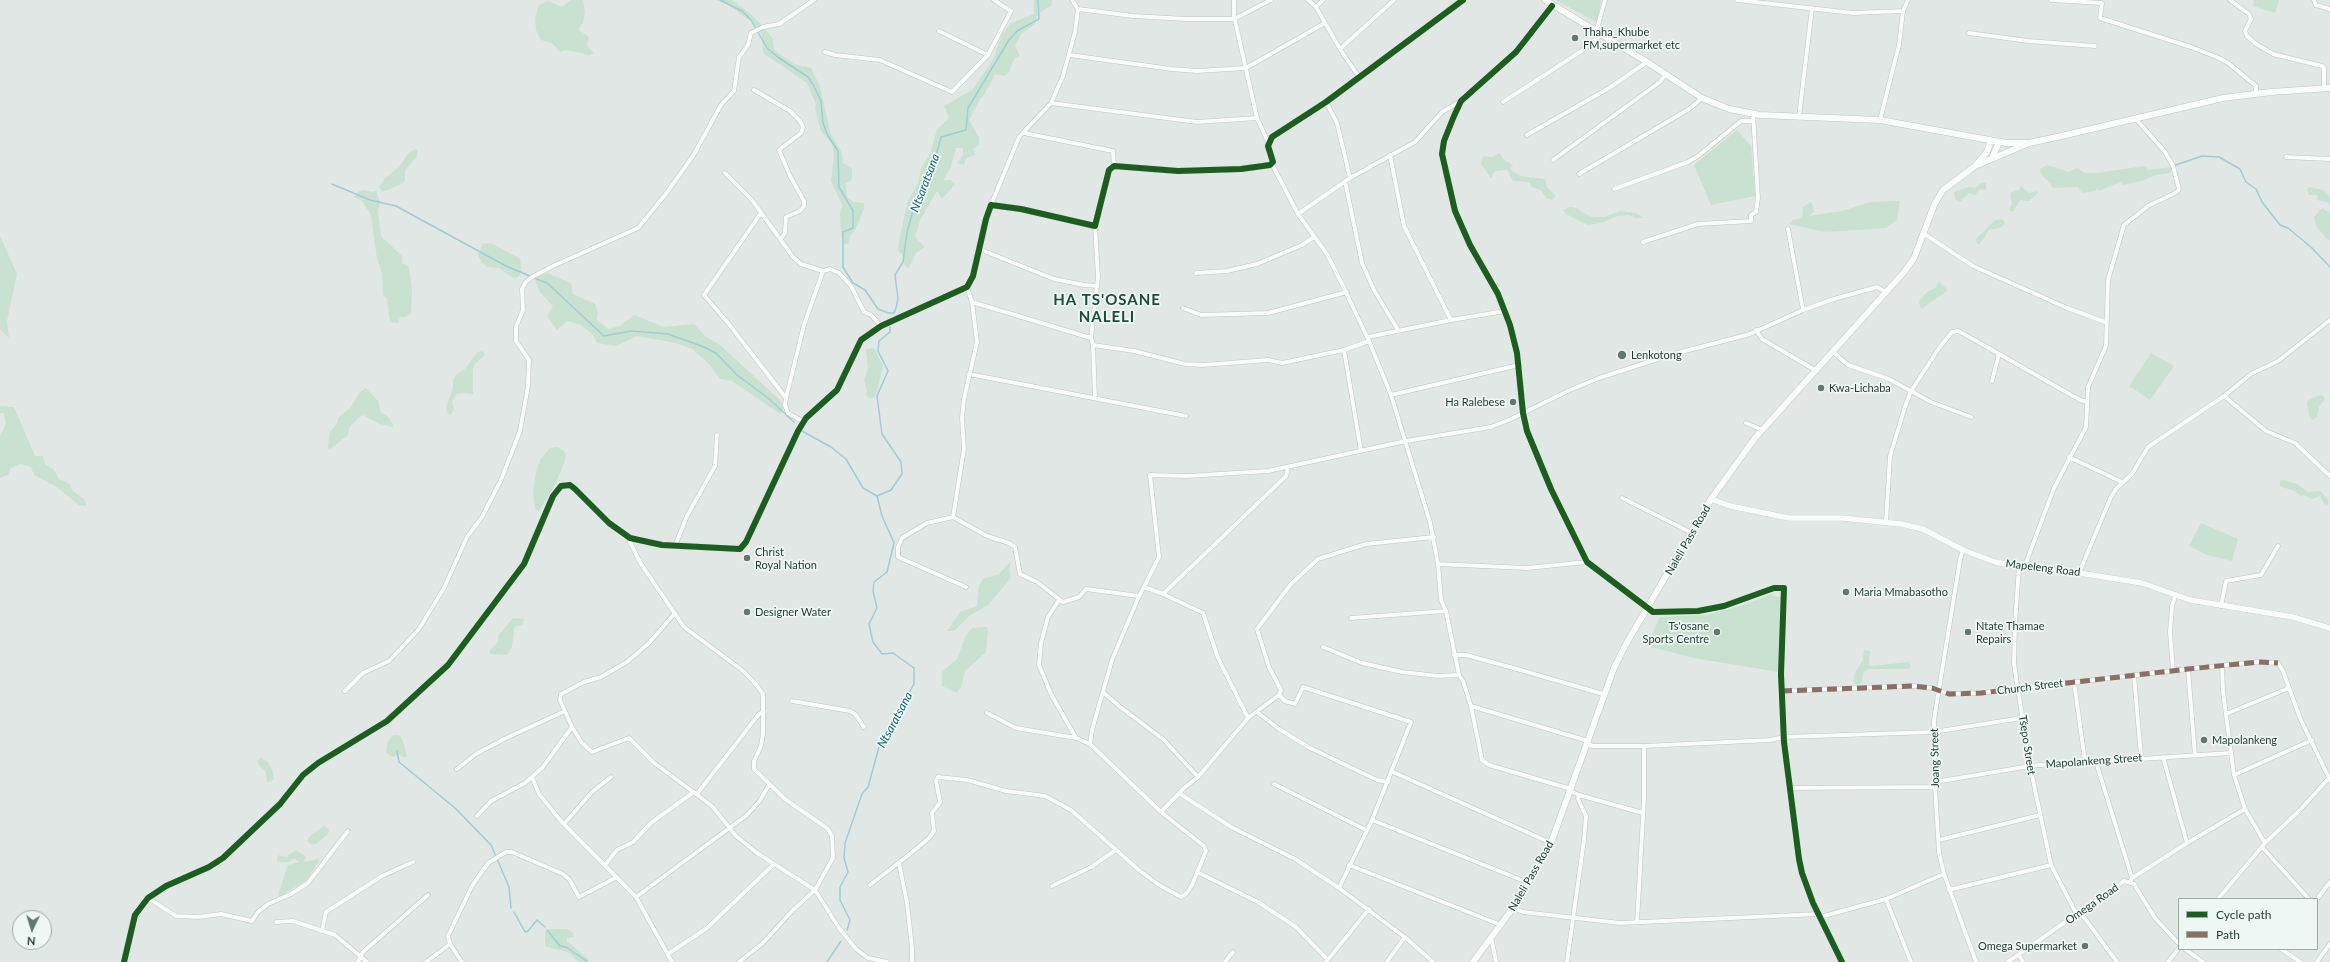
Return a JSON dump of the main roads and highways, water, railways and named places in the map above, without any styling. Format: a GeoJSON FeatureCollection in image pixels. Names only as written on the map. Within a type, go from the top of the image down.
{"type":"FeatureCollection","features":[{"type":"Feature","properties":{"kind":"main road"},"geometry":{"type":"LineString","coordinates":[[1545,0],[1552,6],[1647,62],[1702,98],[1729,109],[1753,114],[1880,120],[2016,144],[2029,143],[2223,98],[2327,88]]}},
{"type":"Feature","properties":{"kind":"main road"},"geometry":{"type":"LineString","coordinates":[[1975,166],[1987,152],[1991,140]]}},
{"type":"Feature","properties":{"kind":"main road"},"geometry":{"type":"LineString","coordinates":[[1991,158],[1999,142]]}},
{"type":"Feature","properties":{"kind":"main road"},"geometry":{"type":"LineString","coordinates":[[1975,166],[2029,143]]}},
{"type":"Feature","properties":{"kind":"main road","name":"Naleli Pass Road"},"geometry":{"type":"LineString","coordinates":[[1473,962],[1513,908],[1551,843],[1604,694],[1626,644],[1712,499],[1763,430],[1886,292],[1914,258],[1934,203],[1943,190],[1975,166]]}},
{"type":"Feature","properties":{"kind":"waterway"},"geometry":{"type":"LineString","coordinates":[[720,0],[742,11],[751,20],[767,48],[779,58],[808,77],[814,86],[821,101],[823,123],[827,134],[838,151],[839,187],[853,211],[853,228],[843,232],[843,267],[853,283],[865,290],[878,309],[888,313],[894,313],[896,308],[898,298],[895,275],[903,262],[907,232],[915,204],[932,170],[941,137],[966,130],[968,108],[1009,40],[1017,31],[1039,19],[1038,0]]}},
{"type":"Feature","properties":{"kind":"waterway"},"geometry":{"type":"LineString","coordinates":[[2173,166],[2202,156],[2219,157],[2240,169],[2246,182],[2256,189],[2262,202],[2280,225],[2288,228],[2312,248],[2330,267]]}},
{"type":"Feature","properties":{"kind":"waterway"},"geometry":{"type":"LineString","coordinates":[[332,184],[370,200],[396,206],[506,266],[530,276]]}},
{"type":"Feature","properties":{"kind":"waterway"},"geometry":{"type":"LineString","coordinates":[[534,278],[547,283],[604,336],[631,331],[668,334],[716,353],[737,375],[768,398],[794,422]]}},
{"type":"Feature","properties":{"kind":"waterway","name":"Ntsaratsana"},"geometry":{"type":"LineString","coordinates":[[847,930],[850,920],[840,900],[840,887],[848,872],[844,858],[845,843],[862,794],[868,787],[879,747],[914,684],[914,668],[893,653],[882,654],[873,642],[869,624],[877,608],[873,591],[874,582],[887,572],[894,543],[882,516],[877,496],[891,490],[902,474],[901,462],[882,434],[877,396],[888,371],[878,351],[879,341],[890,332],[890,327]]}},
{"type":"Feature","properties":{"kind":"waterway"},"geometry":{"type":"LineString","coordinates":[[802,431],[831,447],[846,459],[863,488],[877,496]]}},
{"type":"Feature","properties":{"kind":"waterway"},"geometry":{"type":"LineString","coordinates":[[397,751],[399,762],[455,808],[491,845],[509,887],[511,908]]}},
{"type":"Feature","properties":{"kind":"waterway"},"geometry":{"type":"LineString","coordinates":[[514,912],[525,932],[528,931],[537,920],[545,927]]}},
{"type":"Feature","properties":{"kind":"waterway"},"geometry":{"type":"LineString","coordinates":[[547,930],[560,946],[566,947],[588,962]]}},
{"type":"Feature","properties":{"kind":"waterway","name":"Ntsaratsana"},"geometry":{"type":"LineString","coordinates":[[827,962],[841,941]]}},
{"type":"Feature","properties":{"kind":"place","name":"Thaha_Khube FM,supermarket etc"},"geometry":{"type":"Point","coordinates":[1575,38]}},
{"type":"Feature","properties":{"kind":"place","name":"Lenkotong"},"geometry":{"type":"Point","coordinates":[1622,355]}},
{"type":"Feature","properties":{"kind":"place","name":"Kwa-Lichaba"},"geometry":{"type":"Point","coordinates":[1821,388]}},
{"type":"Feature","properties":{"kind":"place","name":"Ha Ralebese"},"geometry":{"type":"Point","coordinates":[1513,402]}},
{"type":"Feature","properties":{"kind":"place","name":"Christ Royal Nation"},"geometry":{"type":"Point","coordinates":[747,558]}},
{"type":"Feature","properties":{"kind":"place","name":"Maria Mmabasotho"},"geometry":{"type":"Point","coordinates":[1846,592]}},
{"type":"Feature","properties":{"kind":"place","name":"Designer Water"},"geometry":{"type":"Point","coordinates":[747,612]}},
{"type":"Feature","properties":{"kind":"place","name":"Ts'osane Sports Centre"},"geometry":{"type":"Point","coordinates":[1717,632]}},
{"type":"Feature","properties":{"kind":"place","name":"Ntate Thamae Repairs"},"geometry":{"type":"Point","coordinates":[1968,632]}},
{"type":"Feature","properties":{"kind":"place","name":"Mapolankeng"},"geometry":{"type":"Point","coordinates":[2204,740]}},
{"type":"Feature","properties":{"kind":"place","name":"Omega Supermarket"},"geometry":{"type":"Point","coordinates":[2085,946]}},
{"type":"Feature","properties":{"kind":"district","name":"HA TS'OSANE NALELI"},"geometry":{"type":"Point","coordinates":[1107,308]}}]}
